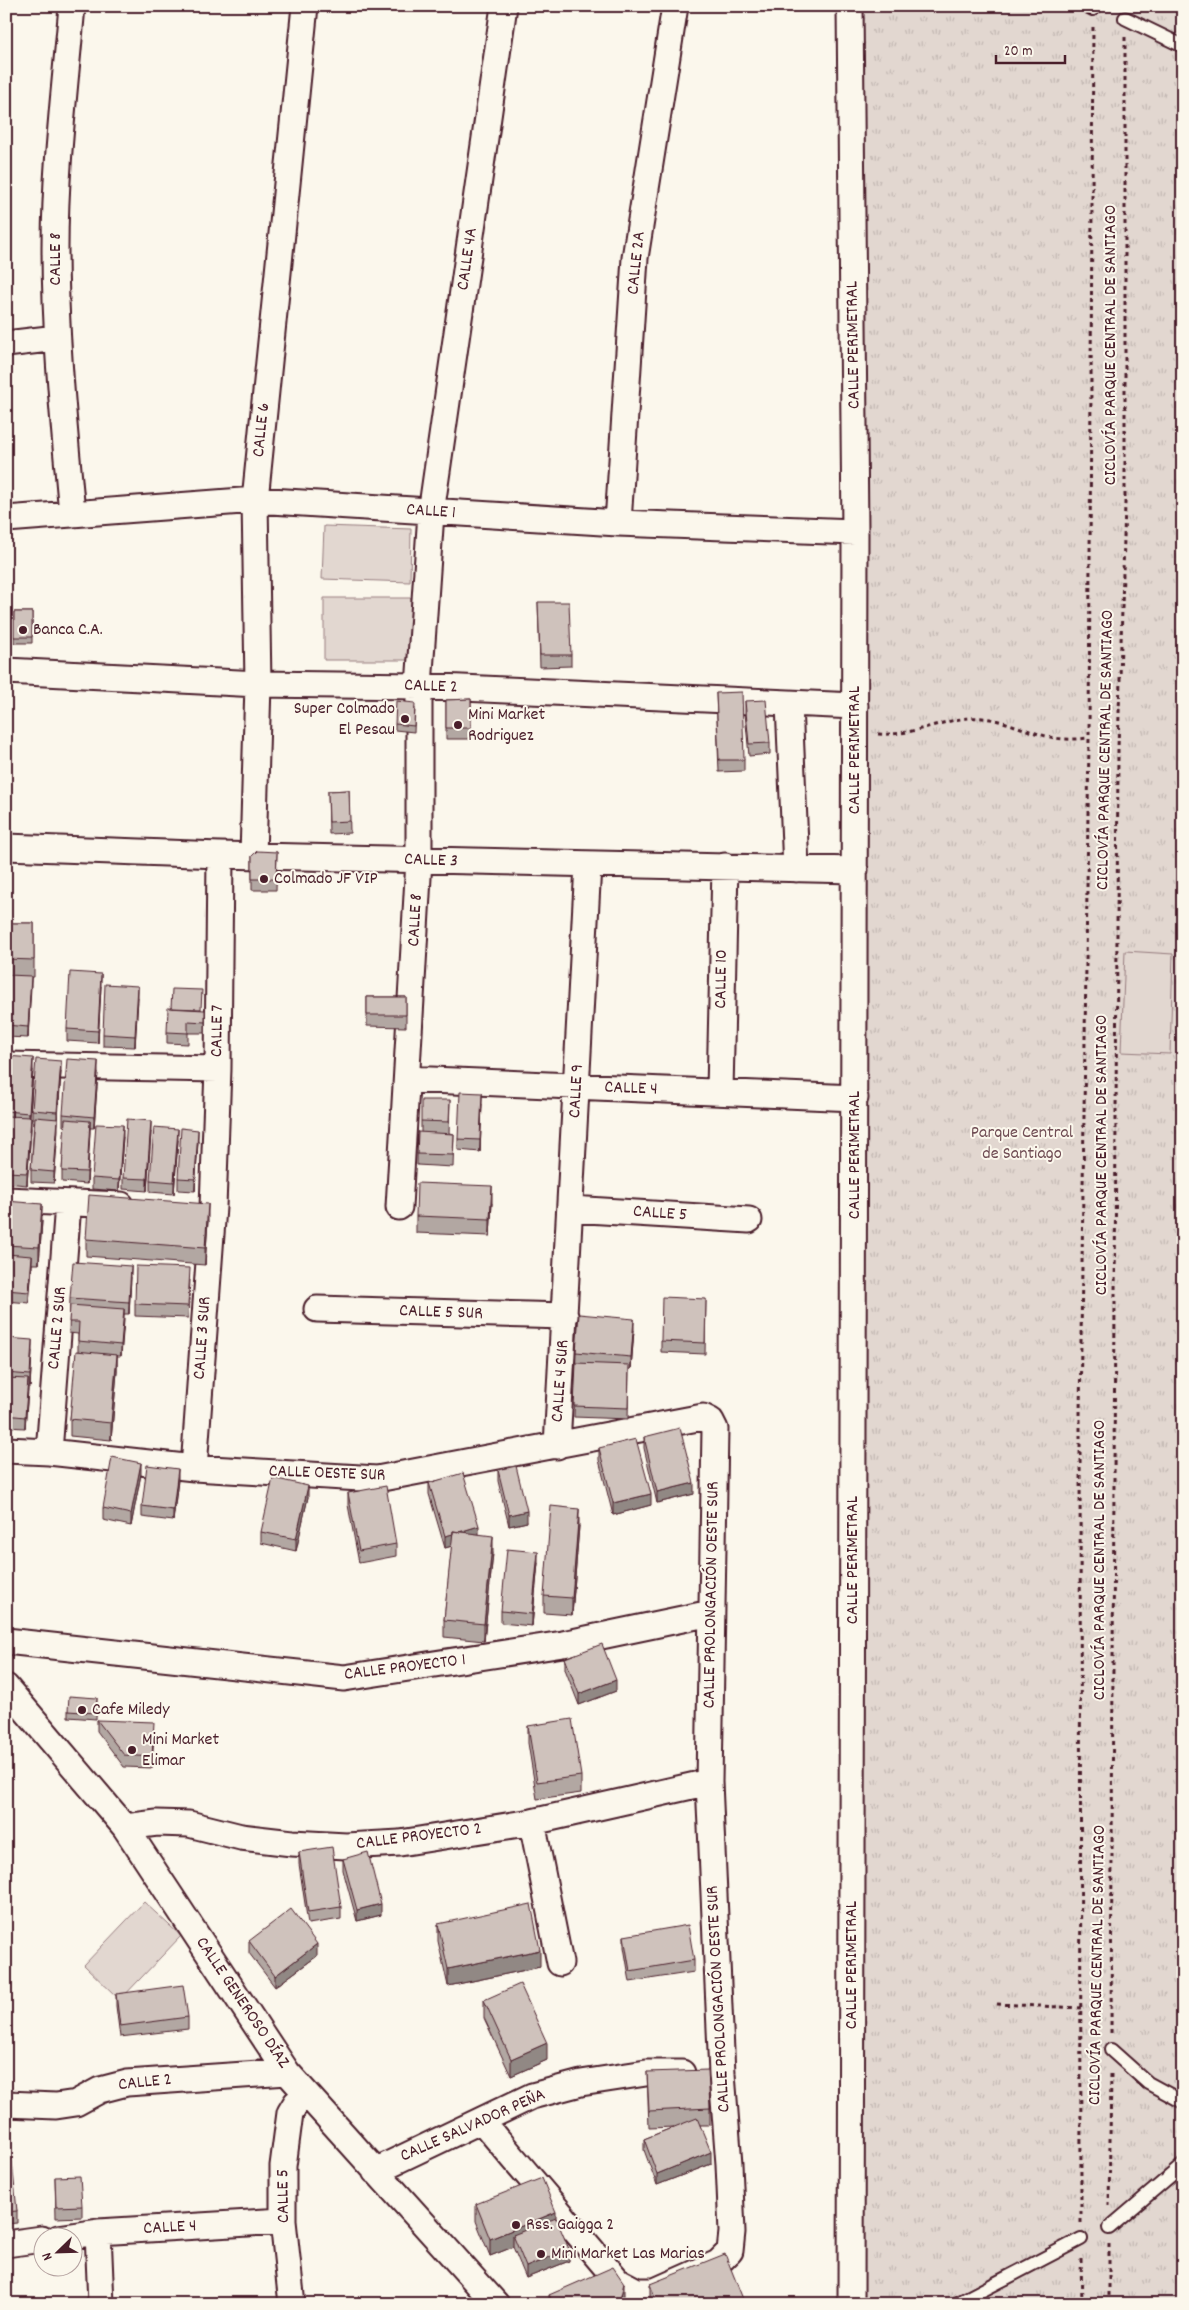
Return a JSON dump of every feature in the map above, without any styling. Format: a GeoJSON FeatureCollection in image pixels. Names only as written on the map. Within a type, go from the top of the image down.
{"type":"FeatureCollection","features":[{"type":"Feature","properties":{"kind":"street","name":"CALLE 8"},"geometry":{"type":"LineString","coordinates":[[72,6],[59,155],[55,248],[57,338],[72,513]]}},
{"type":"Feature","properties":{"kind":"street","name":"CALLE 6"},"geometry":{"type":"LineString","coordinates":[[252,856],[258,684],[254,500],[306,6]]}},
{"type":"Feature","properties":{"kind":"street","name":"CALLE 4A"},"geometry":{"type":"LineString","coordinates":[[431,512],[504,6]]}},
{"type":"Feature","properties":{"kind":"street","name":"CALLE 2A"},"geometry":{"type":"LineString","coordinates":[[618,522],[636,258],[675,6]]}},
{"type":"Feature","properties":{"kind":"street","name":"CALLE PERIMETRAL"},"geometry":{"type":"LineString","coordinates":[[850,6],[856,532],[851,2304]]}},
{"type":"Feature","properties":{"kind":"street"},"geometry":{"type":"LineString","coordinates":[[6,344],[57,338]]}},
{"type":"Feature","properties":{"kind":"street","name":"CALLE 1"},"geometry":{"type":"LineString","coordinates":[[6,519],[254,500],[618,522],[856,532]]}},
{"type":"Feature","properties":{"kind":"street","name":"CALLE 8"},"geometry":{"type":"LineString","coordinates":[[399,1207],[419,860],[419,686],[431,512]]}},
{"type":"Feature","properties":{"kind":"street","name":"CALLE 2"},"geometry":{"type":"LineString","coordinates":[[6,671],[258,684],[419,686],[855,706]]}},
{"type":"Feature","properties":{"kind":"street"},"geometry":{"type":"LineString","coordinates":[[789,704],[796,869]]}},
{"type":"Feature","properties":{"kind":"street","name":"CALLE 3"},"geometry":{"type":"LineString","coordinates":[[6,847],[252,856],[855,870]]}},
{"type":"Feature","properties":{"kind":"street","name":"CALLE 7"},"geometry":{"type":"LineString","coordinates":[[203,1207],[218,1069],[220,855]]}},
{"type":"Feature","properties":{"kind":"street","name":"CALLE 9"},"geometry":{"type":"LineString","coordinates":[[565,1316],[588,865]]}},
{"type":"Feature","properties":{"kind":"street","name":"CALLE 10"},"geometry":{"type":"LineString","coordinates":[[720,1091],[725,866]]}},
{"type":"Feature","properties":{"kind":"street"},"geometry":{"type":"LineString","coordinates":[[6,1065],[218,1069]]}},
{"type":"Feature","properties":{"kind":"street","name":"CALLE 4"},"geometry":{"type":"LineString","coordinates":[[407,1079],[855,1098]]}},
{"type":"Feature","properties":{"kind":"street"},"geometry":{"type":"LineString","coordinates":[[6,1200],[145,1206]]}},
{"type":"Feature","properties":{"kind":"street","name":"CALLE 2 SUR"},"geometry":{"type":"LineString","coordinates":[[49,1452],[68,1204]]}},
{"type":"Feature","properties":{"kind":"street","name":"CALLE 3 SUR"},"geometry":{"type":"LineString","coordinates":[[194,1468],[203,1207]]}},
{"type":"Feature","properties":{"kind":"street","name":"CALLE 5"},"geometry":{"type":"LineString","coordinates":[[571,1208],[749,1220]]}},
{"type":"Feature","properties":{"kind":"street","name":"CALLE 5 SUR"},"geometry":{"type":"LineString","coordinates":[[317,1309],[565,1316]]}},
{"type":"Feature","properties":{"kind":"street","name":"CALLE 4 SUR"},"geometry":{"type":"LineString","coordinates":[[557,1446],[565,1316]]}},
{"type":"Feature","properties":{"kind":"street","name":"CALLE OESTE SUR"},"geometry":{"type":"LineString","coordinates":[[6,1450],[49,1452],[194,1468],[377,1479],[703,1417]]}},
{"type":"Feature","properties":{"kind":"street","name":"CALLE PROLONGACIÓN OESTE SUR"},"geometry":{"type":"LineString","coordinates":[[482,2121],[618,2282],[637,2291],[655,2292],[718,2263],[730,2251],[732,2232],[730,2174],[722,2074],[709,1782],[715,1429],[711,1421],[703,1417]]}},
{"type":"Feature","properties":{"kind":"street","name":"CALLE PROYECTO 1"},"geometry":{"type":"LineString","coordinates":[[6,1641],[344,1678],[564,1644],[711,1613]]}},
{"type":"Feature","properties":{"kind":"street","name":"CALLE GENEROSO DÍAZ"},"geometry":{"type":"LineString","coordinates":[[6,1687],[125,1827],[287,2072],[496,2304]]}},
{"type":"Feature","properties":{"kind":"street","name":"CALLE PROYECTO 2"},"geometry":{"type":"LineString","coordinates":[[125,1827],[157,1823],[189,1824],[241,1837],[292,1843],[346,1846],[400,1843],[532,1822],[709,1782]]}},
{"type":"Feature","properties":{"kind":"street"},"geometry":{"type":"LineString","coordinates":[[532,1822],[560,1963]]}},
{"type":"Feature","properties":{"kind":"street","name":"CALLE 2"},"geometry":{"type":"LineString","coordinates":[[6,2104],[56,2106],[76,2103],[100,2090],[127,2083],[287,2072]]}},
{"type":"Feature","properties":{"kind":"street","name":"CALLE SALVADOR PEÑA"},"geometry":{"type":"LineString","coordinates":[[375,2171],[532,2096],[581,2083],[646,2073],[722,2074]]}},
{"type":"Feature","properties":{"kind":"street","name":"CALLE 5"},"geometry":{"type":"LineString","coordinates":[[292,2304],[283,2221],[283,2166],[290,2113],[296,2103],[307,2096]]}},
{"type":"Feature","properties":{"kind":"street","name":"CALLE 4"},"geometry":{"type":"LineString","coordinates":[[82,2234],[283,2221]]}},
{"type":"Feature","properties":{"kind":"street"},"geometry":{"type":"LineString","coordinates":[[98,2232],[101,2304]]}},
{"type":"Feature","properties":{"kind":"street"},"geometry":{"type":"LineString","coordinates":[[6,2244],[32,2241]]}},
{"type":"Feature","properties":{"kind":"lane"},"geometry":{"type":"LineString","coordinates":[[1125,18],[1183,46]]}},
{"type":"Feature","properties":{"kind":"lane"},"geometry":{"type":"LineString","coordinates":[[1111,2050],[1148,2082],[1183,2102]]}},
{"type":"Feature","properties":{"kind":"lane"},"geometry":{"type":"LineString","coordinates":[[1109,2228],[1183,2165]]}},
{"type":"Feature","properties":{"kind":"lane"},"geometry":{"type":"LineString","coordinates":[[956,2304],[1081,2239]]}},
{"type":"Feature","properties":{"kind":"path","name":"CICLOVÍA PARQUE CENTRAL DE SANTIAGO"},"geometry":{"type":"LineString","coordinates":[[1082,2304],[1080,1416],[1089,738],[1090,7]]}},
{"type":"Feature","properties":{"kind":"path","name":"CICLOVÍA PARQUE CENTRAL DE SANTIAGO"},"geometry":{"type":"LineString","coordinates":[[1108,2304],[1118,749],[1125,504],[1125,18]]}},
{"type":"Feature","properties":{"kind":"path"},"geometry":{"type":"LineString","coordinates":[[855,733],[905,734],[970,718],[994,719],[1054,738],[1071,740],[1089,738]]}},
{"type":"Feature","properties":{"kind":"path"},"geometry":{"type":"LineString","coordinates":[[997,2004],[1081,2008]]}},
{"type":"Feature","properties":{"kind":"green space","name":"Parque Central de Santiago"},"geometry":{"type":"Polygon","coordinates":[[[861,6],[1183,6],[1183,2304],[864,2304],[861,6]]]}},
{"type":"Feature","properties":{"kind":"green space"},"geometry":{"type":"Polygon","coordinates":[[[324,526],[411,529],[410,582],[322,579],[324,526]]]}},
{"type":"Feature","properties":{"kind":"green space"},"geometry":{"type":"Polygon","coordinates":[[[324,598],[411,598],[411,660],[324,660],[324,598]]]}},
{"type":"Feature","properties":{"kind":"green space"},"geometry":{"type":"Polygon","coordinates":[[[1125,951],[1173,954],[1170,1054],[1121,1052],[1125,951]]]}},
{"type":"Feature","properties":{"kind":"green space"},"geometry":{"type":"Polygon","coordinates":[[[144,1902],[181,1936],[120,2000],[84,1965],[144,1902]]]}},
{"type":"Feature","properties":{"kind":"building"},"geometry":{"type":"Polygon","coordinates":[[[538,602],[569,602],[571,655],[540,655],[538,602]]]}},
{"type":"Feature","properties":{"kind":"building","name":"Banca C.A."},"geometry":{"type":"Polygon","coordinates":[[[14,612],[32,612],[32,637],[14,637],[14,612]]]}},
{"type":"Feature","properties":{"kind":"building"},"geometry":{"type":"Polygon","coordinates":[[[742,692],[744,760],[719,760],[716,693],[742,692]]]}},
{"type":"Feature","properties":{"kind":"building"},"geometry":{"type":"Polygon","coordinates":[[[471,699],[471,728],[446,728],[446,700],[471,699]]]}},
{"type":"Feature","properties":{"kind":"building"},"geometry":{"type":"Polygon","coordinates":[[[766,700],[770,743],[749,744],[745,701],[766,700]]]}},
{"type":"Feature","properties":{"kind":"building","name":"Super Colmado El Pesau"},"geometry":{"type":"Polygon","coordinates":[[[396,701],[415,703],[414,726],[395,724],[396,701]]]}},
{"type":"Feature","properties":{"kind":"building"},"geometry":{"type":"Polygon","coordinates":[[[349,790],[350,821],[329,822],[328,791],[349,790]]]}},
{"type":"Feature","properties":{"kind":"building"},"geometry":{"type":"Polygon","coordinates":[[[257,851],[277,852],[276,879],[252,879],[252,856],[257,851]]]}},
{"type":"Feature","properties":{"kind":"building"},"geometry":{"type":"Polygon","coordinates":[[[6,923],[34,923],[34,960],[6,959],[6,923]]]}},
{"type":"Feature","properties":{"kind":"building"},"geometry":{"type":"Polygon","coordinates":[[[70,972],[101,974],[98,1031],[67,1029],[70,972]]]}},
{"type":"Feature","properties":{"kind":"building"},"geometry":{"type":"Polygon","coordinates":[[[8,975],[31,976],[28,1027],[6,1025],[8,975]]]}},
{"type":"Feature","properties":{"kind":"building"},"geometry":{"type":"Polygon","coordinates":[[[105,984],[138,986],[135,1036],[103,1034],[105,984]]]}},
{"type":"Feature","properties":{"kind":"building"},"geometry":{"type":"Polygon","coordinates":[[[172,989],[202,990],[201,1009],[171,1008],[172,989]]]}},
{"type":"Feature","properties":{"kind":"building"},"geometry":{"type":"Polygon","coordinates":[[[367,997],[406,997],[406,1015],[367,1015],[367,997]]]}},
{"type":"Feature","properties":{"kind":"building"},"geometry":{"type":"Polygon","coordinates":[[[168,1008],[205,1010],[205,1022],[188,1021],[188,1033],[167,1032],[168,1008]]]}},
{"type":"Feature","properties":{"kind":"building"},"geometry":{"type":"Polygon","coordinates":[[[6,1056],[33,1058],[29,1113],[6,1111],[6,1056]]]}},
{"type":"Feature","properties":{"kind":"building"},"geometry":{"type":"Polygon","coordinates":[[[36,1059],[61,1061],[57,1112],[32,1110],[36,1059]]]}},
{"type":"Feature","properties":{"kind":"building"},"geometry":{"type":"Polygon","coordinates":[[[67,1059],[98,1061],[94,1117],[63,1114],[67,1059]]]}},
{"type":"Feature","properties":{"kind":"building"},"geometry":{"type":"Polygon","coordinates":[[[460,1092],[482,1093],[480,1140],[458,1139],[460,1092]]]}},
{"type":"Feature","properties":{"kind":"building"},"geometry":{"type":"Polygon","coordinates":[[[421,1100],[450,1100],[449,1122],[421,1121],[421,1100]]]}},
{"type":"Feature","properties":{"kind":"building"},"geometry":{"type":"Polygon","coordinates":[[[6,1116],[31,1117],[27,1173],[6,1172],[6,1116]]]}},
{"type":"Feature","properties":{"kind":"building"},"geometry":{"type":"Polygon","coordinates":[[[35,1117],[58,1119],[54,1172],[31,1170],[35,1117]]]}},
{"type":"Feature","properties":{"kind":"building"},"geometry":{"type":"Polygon","coordinates":[[[65,1119],[90,1121],[87,1172],[62,1171],[65,1119]]]}},
{"type":"Feature","properties":{"kind":"building"},"geometry":{"type":"Polygon","coordinates":[[[127,1119],[151,1121],[147,1179],[123,1178],[127,1119]]]}},
{"type":"Feature","properties":{"kind":"building"},"geometry":{"type":"Polygon","coordinates":[[[96,1124],[123,1125],[119,1180],[92,1178],[96,1124]]]}},
{"type":"Feature","properties":{"kind":"building"},"geometry":{"type":"Polygon","coordinates":[[[154,1127],[178,1129],[174,1182],[150,1180],[154,1127]]]}},
{"type":"Feature","properties":{"kind":"building"},"geometry":{"type":"Polygon","coordinates":[[[181,1128],[198,1130],[195,1179],[178,1178],[181,1128]]]}},
{"type":"Feature","properties":{"kind":"building"},"geometry":{"type":"Polygon","coordinates":[[[418,1132],[454,1134],[453,1155],[417,1154],[418,1132]]]}},
{"type":"Feature","properties":{"kind":"building"},"geometry":{"type":"Polygon","coordinates":[[[417,1183],[492,1186],[490,1219],[416,1216],[417,1183]]]}},
{"type":"Feature","properties":{"kind":"building"},"geometry":{"type":"Polygon","coordinates":[[[89,1195],[208,1204],[205,1248],[86,1239],[89,1195]]]}},
{"type":"Feature","properties":{"kind":"building"},"geometry":{"type":"Polygon","coordinates":[[[6,1201],[42,1204],[39,1247],[6,1245],[6,1201]]]}},
{"type":"Feature","properties":{"kind":"building"},"geometry":{"type":"Polygon","coordinates":[[[6,1254],[32,1256],[29,1292],[6,1290],[6,1254]]]}},
{"type":"Feature","properties":{"kind":"building"},"geometry":{"type":"Polygon","coordinates":[[[73,1262],[131,1266],[129,1302],[70,1298],[73,1262]]]}},
{"type":"Feature","properties":{"kind":"building"},"geometry":{"type":"Polygon","coordinates":[[[136,1266],[190,1268],[188,1306],[135,1304],[136,1266]]]}},
{"type":"Feature","properties":{"kind":"building"},"geometry":{"type":"Polygon","coordinates":[[[662,1297],[706,1299],[705,1343],[661,1341],[662,1297]]]}},
{"type":"Feature","properties":{"kind":"building"},"geometry":{"type":"Polygon","coordinates":[[[70,1305],[124,1309],[121,1345],[78,1341],[79,1322],[69,1322],[70,1305]]]}},
{"type":"Feature","properties":{"kind":"building"},"geometry":{"type":"Polygon","coordinates":[[[579,1314],[634,1319],[631,1357],[576,1352],[579,1314]]]}},
{"type":"Feature","properties":{"kind":"building"},"geometry":{"type":"Polygon","coordinates":[[[6,1338],[32,1340],[30,1375],[6,1373],[6,1338]]]}},
{"type":"Feature","properties":{"kind":"building"},"geometry":{"type":"Polygon","coordinates":[[[76,1351],[117,1355],[111,1423],[70,1419],[76,1351]]]}},
{"type":"Feature","properties":{"kind":"building"},"geometry":{"type":"Polygon","coordinates":[[[576,1363],[629,1365],[628,1408],[574,1406],[576,1363]]]}},
{"type":"Feature","properties":{"kind":"building"},"geometry":{"type":"Polygon","coordinates":[[[6,1378],[28,1379],[25,1417],[6,1415],[6,1378]]]}},
{"type":"Feature","properties":{"kind":"building"},"geometry":{"type":"Polygon","coordinates":[[[680,1428],[694,1483],[657,1492],[644,1437],[680,1428]]]}},
{"type":"Feature","properties":{"kind":"building"},"geometry":{"type":"Polygon","coordinates":[[[636,1439],[651,1494],[613,1503],[599,1448],[636,1439]]]}},
{"type":"Feature","properties":{"kind":"building"},"geometry":{"type":"Polygon","coordinates":[[[112,1457],[141,1463],[131,1514],[103,1508],[112,1457]]]}},
{"type":"Feature","properties":{"kind":"building"},"geometry":{"type":"Polygon","coordinates":[[[147,1465],[178,1469],[173,1510],[142,1506],[147,1465]]]}},
{"type":"Feature","properties":{"kind":"building"},"geometry":{"type":"Polygon","coordinates":[[[516,1466],[527,1511],[509,1515],[498,1470],[516,1466]]]}},
{"type":"Feature","properties":{"kind":"building"},"geometry":{"type":"Polygon","coordinates":[[[463,1473],[479,1526],[459,1532],[453,1531],[453,1534],[445,1536],[429,1483],[463,1473]]]}},
{"type":"Feature","properties":{"kind":"building"},"geometry":{"type":"Polygon","coordinates":[[[273,1478],[308,1486],[296,1539],[261,1532],[273,1478]]]}},
{"type":"Feature","properties":{"kind":"building"},"geometry":{"type":"Polygon","coordinates":[[[386,1486],[396,1544],[359,1551],[348,1493],[386,1486]]]}},
{"type":"Feature","properties":{"kind":"building"},"geometry":{"type":"Polygon","coordinates":[[[551,1506],[579,1509],[572,1598],[544,1596],[551,1506]]]}},
{"type":"Feature","properties":{"kind":"building"},"geometry":{"type":"Polygon","coordinates":[[[453,1531],[493,1536],[484,1624],[444,1620],[453,1531]]]}},
{"type":"Feature","properties":{"kind":"building"},"geometry":{"type":"Polygon","coordinates":[[[507,1549],[538,1552],[532,1614],[501,1611],[507,1549]]]}},
{"type":"Feature","properties":{"kind":"building"},"geometry":{"type":"Polygon","coordinates":[[[602,1644],[616,1680],[579,1694],[565,1658],[602,1644]]]}},
{"type":"Feature","properties":{"kind":"building","name":"Cafe Miledy"},"geometry":{"type":"Polygon","coordinates":[[[69,1696],[97,1698],[96,1713],[68,1711],[69,1696]]]}},
{"type":"Feature","properties":{"kind":"building"},"geometry":{"type":"Polygon","coordinates":[[[572,1719],[581,1776],[537,1782],[528,1726],[572,1719]]]}},
{"type":"Feature","properties":{"kind":"building"},"geometry":{"type":"Polygon","coordinates":[[[97,1720],[154,1722],[152,1757],[124,1755],[97,1720]]]}},
{"type":"Feature","properties":{"kind":"building"},"geometry":{"type":"Polygon","coordinates":[[[332,1847],[341,1907],[308,1912],[299,1852],[332,1847]]]}},
{"type":"Feature","properties":{"kind":"building"},"geometry":{"type":"Polygon","coordinates":[[[368,1852],[381,1904],[357,1910],[343,1859],[368,1852]]]}},
{"type":"Feature","properties":{"kind":"building"},"geometry":{"type":"Polygon","coordinates":[[[531,1904],[540,1950],[448,1969],[438,1924],[531,1904]]]}},
{"type":"Feature","properties":{"kind":"building"},"geometry":{"type":"Polygon","coordinates":[[[291,1909],[317,1944],[275,1976],[249,1941],[291,1909]]]}},
{"type":"Feature","properties":{"kind":"building"},"geometry":{"type":"Polygon","coordinates":[[[688,1925],[694,1960],[630,1971],[624,1936],[688,1925]]]}},
{"type":"Feature","properties":{"kind":"building"},"geometry":{"type":"Polygon","coordinates":[[[520,1984],[547,2043],[511,2059],[484,2000],[520,1984]]]}},
{"type":"Feature","properties":{"kind":"building"},"geometry":{"type":"Polygon","coordinates":[[[183,1985],[188,2017],[120,2026],[116,1994],[183,1985]]]}},
{"type":"Feature","properties":{"kind":"building"},"geometry":{"type":"Polygon","coordinates":[[[708,2070],[710,2108],[649,2111],[647,2072],[708,2070]]]}},
{"type":"Feature","properties":{"kind":"building"},"geometry":{"type":"Polygon","coordinates":[[[697,2118],[711,2152],[657,2174],[644,2139],[697,2118]]]}},
{"type":"Feature","properties":{"kind":"building"},"geometry":{"type":"Polygon","coordinates":[[[12,2161],[17,2211],[6,2212],[6,2162],[12,2161]]]}},
{"type":"Feature","properties":{"kind":"building"},"geometry":{"type":"Polygon","coordinates":[[[80,2176],[82,2206],[56,2207],[55,2177],[80,2176]]]}},
{"type":"Feature","properties":{"kind":"building"},"geometry":{"type":"Polygon","coordinates":[[[542,2178],[556,2212],[490,2239],[476,2204],[542,2178]]]}},
{"type":"Feature","properties":{"kind":"building","name":"Mini Market Las Marias"},"geometry":{"type":"Polygon","coordinates":[[[556,2218],[569,2249],[526,2267],[513,2235],[556,2218]]]}},
{"type":"Feature","properties":{"kind":"building"},"geometry":{"type":"Polygon","coordinates":[[[725,2254],[745,2304],[657,2304],[650,2284],[725,2254]]]}},
{"type":"Feature","properties":{"kind":"building"},"geometry":{"type":"Polygon","coordinates":[[[613,2267],[624,2283],[619,2304],[555,2304],[549,2295],[613,2267]]]}},
{"type":"Feature","properties":{"kind":"place","name":"Banca C.A."},"geometry":{"type":"Point","coordinates":[23,630]}},
{"type":"Feature","properties":{"kind":"place","name":"Super Colmado El Pesau"},"geometry":{"type":"Point","coordinates":[405,719]}},
{"type":"Feature","properties":{"kind":"place","name":"Mini Market Rodriguez"},"geometry":{"type":"Point","coordinates":[458,725]}},
{"type":"Feature","properties":{"kind":"place","name":"Colmado JF VIP"},"geometry":{"type":"Point","coordinates":[264,879]}},
{"type":"Feature","properties":{"kind":"place","name":"Cafe Miledy"},"geometry":{"type":"Point","coordinates":[82,1710]}},
{"type":"Feature","properties":{"kind":"place","name":"Mini Market Elimar"},"geometry":{"type":"Point","coordinates":[132,1750]}},
{"type":"Feature","properties":{"kind":"place","name":"Rss. Gaigga 2"},"geometry":{"type":"Point","coordinates":[516,2225]}},
{"type":"Feature","properties":{"kind":"place","name":"Mini Market Las Marias"},"geometry":{"type":"Point","coordinates":[541,2254]}}]}
